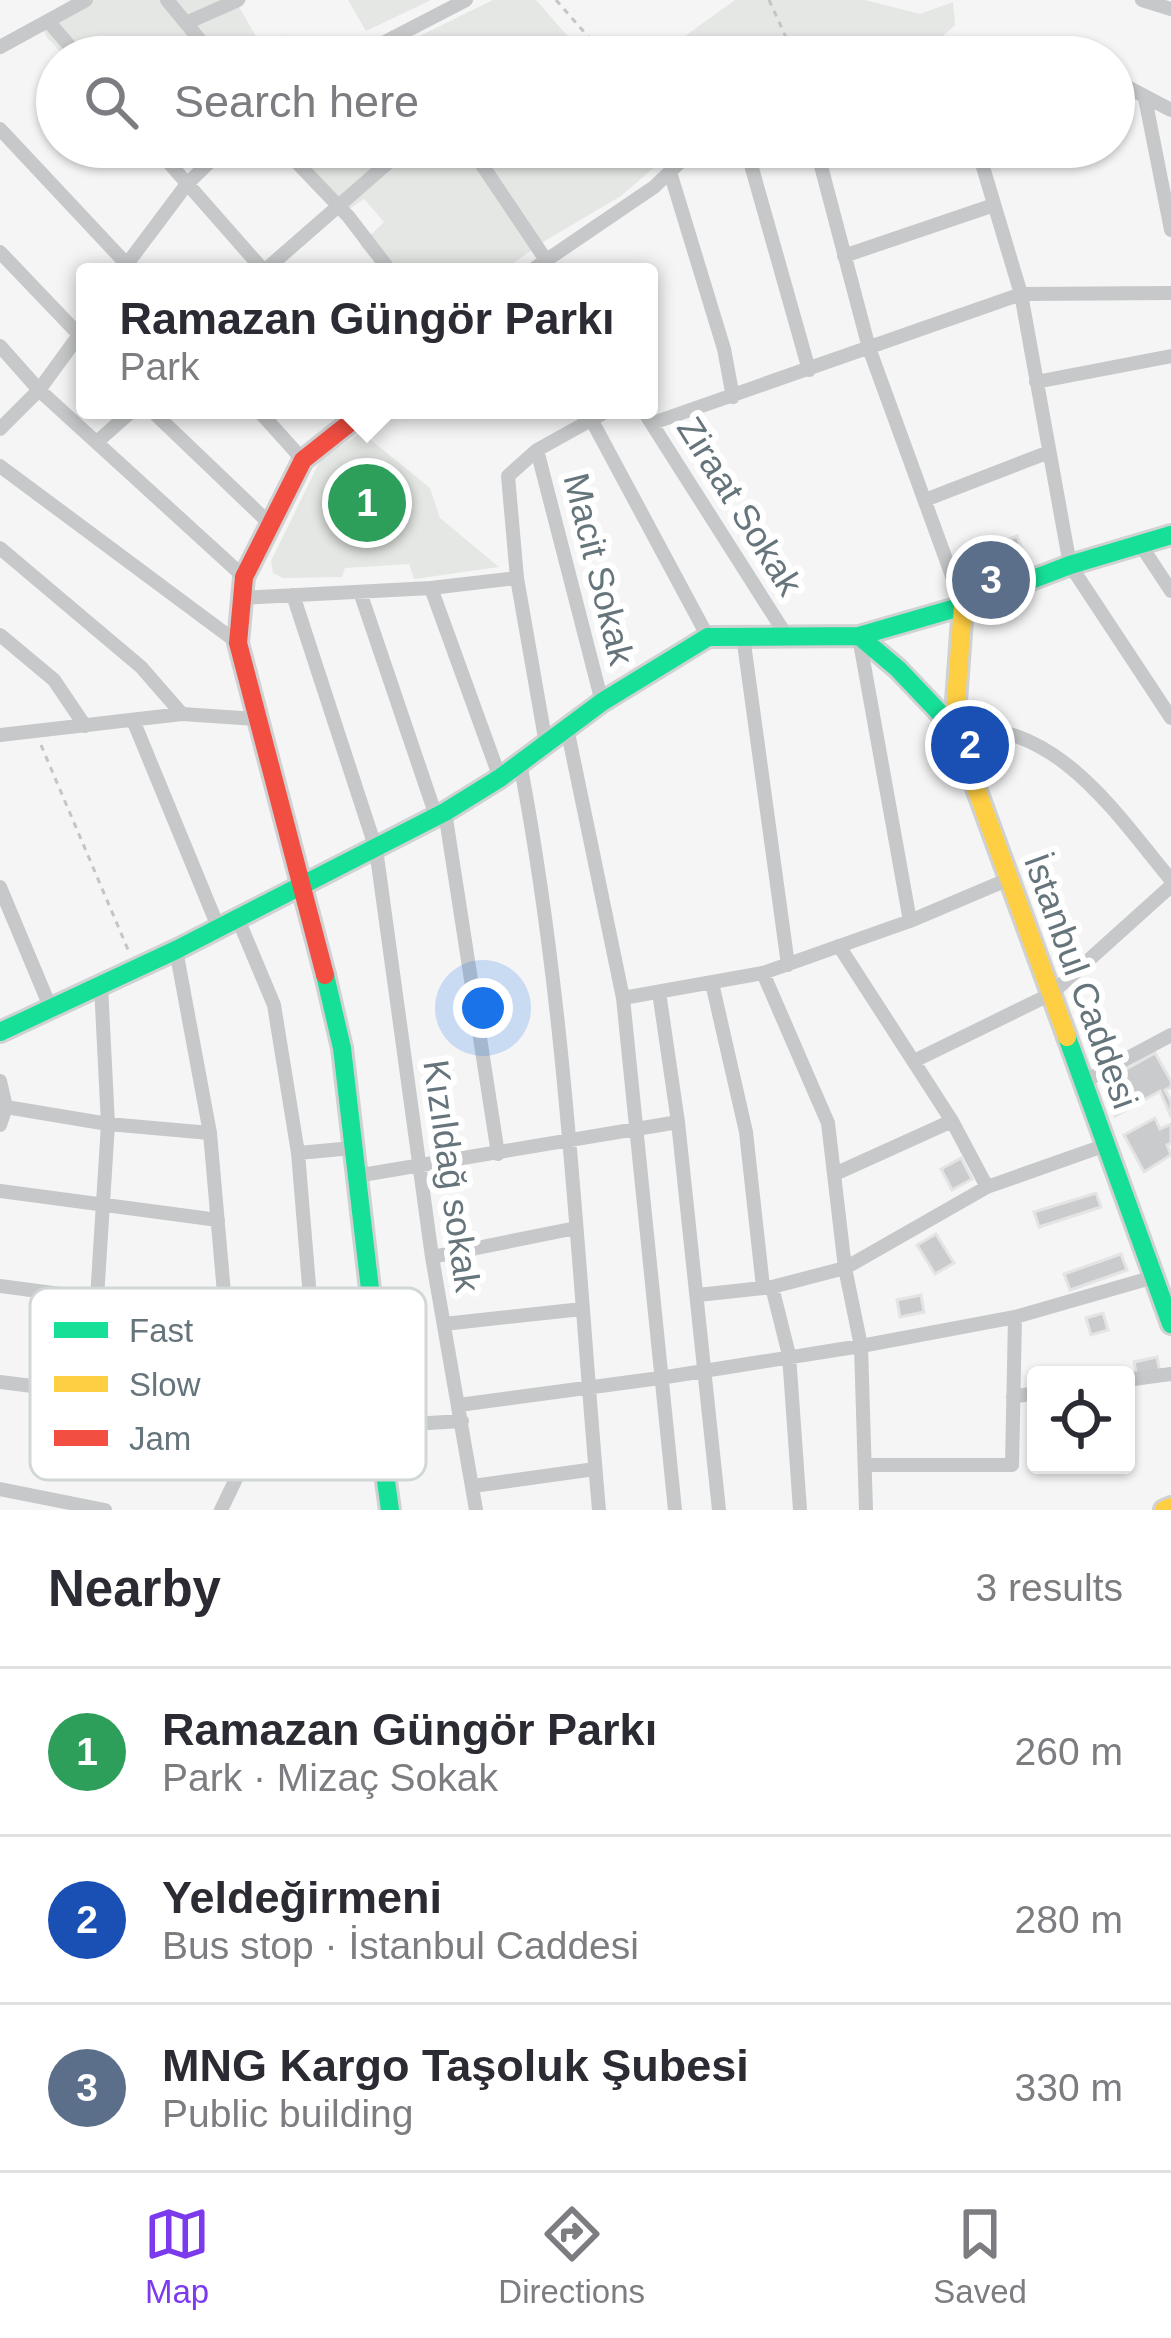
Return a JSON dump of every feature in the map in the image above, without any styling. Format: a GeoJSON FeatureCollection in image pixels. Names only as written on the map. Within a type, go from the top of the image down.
{"type":"FeatureCollection","features":[{"type":"Feature","properties":{"kind":"street"},"geometry":{"type":"LineString","coordinates":[[0,47],[86,0]]}},
{"type":"Feature","properties":{"kind":"street"},"geometry":{"type":"LineString","coordinates":[[167,0],[197,36]]}},
{"type":"Feature","properties":{"kind":"street"},"geometry":{"type":"LineString","coordinates":[[186,23],[238,0]]}},
{"type":"Feature","properties":{"kind":"street"},"geometry":{"type":"LineString","coordinates":[[396,36],[466,0]]}},
{"type":"Feature","properties":{"kind":"street"},"geometry":{"type":"LineString","coordinates":[[1142,0],[1171,9]]}},
{"type":"Feature","properties":{"kind":"street"},"geometry":{"type":"LineString","coordinates":[[48,21],[61,36]]}},
{"type":"Feature","properties":{"kind":"street"},"geometry":{"type":"LineString","coordinates":[[1135,93],[1171,110]]}},
{"type":"Feature","properties":{"kind":"street"},"geometry":{"type":"LineString","coordinates":[[1144,98],[1171,230]]}},
{"type":"Feature","properties":{"kind":"street"},"geometry":{"type":"LineString","coordinates":[[0,129],[122,263]]}},
{"type":"Feature","properties":{"kind":"street"},"geometry":{"type":"LineString","coordinates":[[173,168],[256,263]]}},
{"type":"Feature","properties":{"kind":"street"},"geometry":{"type":"LineString","coordinates":[[131,263],[203,168]]}},
{"type":"Feature","properties":{"kind":"street"},"geometry":{"type":"LineString","coordinates":[[302,168],[384,263]]}},
{"type":"Feature","properties":{"kind":"street"},"geometry":{"type":"LineString","coordinates":[[274,263],[381,168]]}},
{"type":"Feature","properties":{"kind":"street"},"geometry":{"type":"LineString","coordinates":[[484,168],[548,263]]}},
{"type":"Feature","properties":{"kind":"street"},"geometry":{"type":"LineString","coordinates":[[552,263],[674,168]]}},
{"type":"Feature","properties":{"kind":"street"},"geometry":{"type":"LineString","coordinates":[[752,168],[808,370]]}},
{"type":"Feature","properties":{"kind":"street"},"geometry":{"type":"LineString","coordinates":[[821,168],[869,348],[963,606],[954,728]]}},
{"type":"Feature","properties":{"kind":"street"},"geometry":{"type":"LineString","coordinates":[[983,168],[1021,294],[1070,565],[1171,718]]}},
{"type":"Feature","properties":{"kind":"street"},"geometry":{"type":"LineString","coordinates":[[670,172],[724,349],[733,397]]}},
{"type":"Feature","properties":{"kind":"street"},"geometry":{"type":"LineString","coordinates":[[844,256],[994,205]]}},
{"type":"Feature","properties":{"kind":"street"},"geometry":{"type":"LineString","coordinates":[[0,252],[76,328]]}},
{"type":"Feature","properties":{"kind":"street"},"geometry":{"type":"LineString","coordinates":[[658,415],[733,397],[1021,294],[1171,292]]}},
{"type":"Feature","properties":{"kind":"street"},"geometry":{"type":"LineString","coordinates":[[0,430],[76,344]]}},
{"type":"Feature","properties":{"kind":"street"},"geometry":{"type":"LineString","coordinates":[[0,346],[39,390],[244,577]]}},
{"type":"Feature","properties":{"kind":"street"},"geometry":{"type":"LineString","coordinates":[[1036,382],[1171,356]]}},
{"type":"Feature","properties":{"kind":"street"},"geometry":{"type":"LineString","coordinates":[[98,441],[123,419]]}},
{"type":"Feature","properties":{"kind":"street"},"geometry":{"type":"LineString","coordinates":[[161,419],[269,523]]}},
{"type":"Feature","properties":{"kind":"street"},"geometry":{"type":"LineString","coordinates":[[266,419],[304,460]]}},
{"type":"Feature","properties":{"kind":"street"},"geometry":{"type":"LineString","coordinates":[[355,419],[304,460],[269,523],[244,577],[238,644],[305,886],[342,1048],[369,1288]]}},
{"type":"Feature","properties":{"kind":"street"},"geometry":{"type":"LineString","coordinates":[[546,744],[517,578],[508,476],[537,450],[591,419],[708,637]]}},
{"type":"Feature","properties":{"kind":"street","name":"Ziraat Sokak"},"geometry":{"type":"LineString","coordinates":[[649,419],[786,635]]}},
{"type":"Feature","properties":{"kind":"street","name":"Macit Sokak"},"geometry":{"type":"LineString","coordinates":[[537,450],[602,702]]}},
{"type":"Feature","properties":{"kind":"street"},"geometry":{"type":"LineString","coordinates":[[925,500],[1049,452]]}},
{"type":"Feature","properties":{"kind":"street"},"geometry":{"type":"LineString","coordinates":[[0,466],[238,644]]}},
{"type":"Feature","properties":{"kind":"street"},"geometry":{"type":"LineString","coordinates":[[0,1032],[219,929],[441,814],[500,778],[602,702],[708,637],[859,636],[1171,535]]}},
{"type":"Feature","properties":{"kind":"street"},"geometry":{"type":"LineString","coordinates":[[1140,544],[1171,591]]}},
{"type":"Feature","properties":{"kind":"street"},"geometry":{"type":"LineString","coordinates":[[0,548],[141,667],[182,714]]}},
{"type":"Feature","properties":{"kind":"street"},"geometry":{"type":"LineString","coordinates":[[239,598],[431,588],[517,578]]}},
{"type":"Feature","properties":{"kind":"street"},"geometry":{"type":"LineString","coordinates":[[431,588],[500,778]]}},
{"type":"Feature","properties":{"kind":"street"},"geometry":{"type":"LineString","coordinates":[[359,592],[441,814],[498,1154]]}},
{"type":"Feature","properties":{"kind":"street","name":"Kızıldağ sokak"},"geometry":{"type":"LineString","coordinates":[[293,595],[376,849],[418,1167],[476,1510]]}},
{"type":"Feature","properties":{"kind":"street"},"geometry":{"type":"LineString","coordinates":[[0,635],[54,680],[85,726]]}},
{"type":"Feature","properties":{"kind":"street"},"geometry":{"type":"LineString","coordinates":[[743,636],[788,964]]}},
{"type":"Feature","properties":{"kind":"street"},"geometry":{"type":"LineString","coordinates":[[859,636],[954,728]]}},
{"type":"Feature","properties":{"kind":"street"},"geometry":{"type":"LineString","coordinates":[[859,636],[910,921]]}},
{"type":"Feature","properties":{"kind":"street"},"geometry":{"type":"LineString","coordinates":[[0,735],[182,714],[257,719]]}},
{"type":"Feature","properties":{"kind":"street"},"geometry":{"type":"LineString","coordinates":[[133,720],[219,929]]}},
{"type":"Feature","properties":{"kind":"street"},"geometry":{"type":"LineString","coordinates":[[914,1061],[1051,994],[1171,883],[1099,794],[1058,756],[1019,735],[983,725],[954,728]]}},
{"type":"Feature","properties":{"kind":"street"},"geometry":{"type":"LineString","coordinates":[[567,728],[623,998],[675,1510]]}},
{"type":"Feature","properties":{"kind":"street","name":"İstanbul Caddesi"},"geometry":{"type":"LineString","coordinates":[[954,728],[1171,1324]]}},
{"type":"Feature","properties":{"kind":"street"},"geometry":{"type":"LineString","coordinates":[[520,763],[539,864],[570,1142],[598,1510]]}},
{"type":"Feature","properties":{"kind":"street"},"geometry":{"type":"LineString","coordinates":[[623,998],[764,974],[1009,879]]}},
{"type":"Feature","properties":{"kind":"street"},"geometry":{"type":"LineString","coordinates":[[0,887],[51,1009]]}},
{"type":"Feature","properties":{"kind":"street"},"geometry":{"type":"LineString","coordinates":[[238,919],[274,1005],[298,1153],[309,1288]]}},
{"type":"Feature","properties":{"kind":"street"},"geometry":{"type":"LineString","coordinates":[[839,946],[952,1120],[987,1187]]}},
{"type":"Feature","properties":{"kind":"street"},"geometry":{"type":"LineString","coordinates":[[176,950],[210,1133],[224,1288]]}},
{"type":"Feature","properties":{"kind":"street"},"geometry":{"type":"LineString","coordinates":[[764,974],[828,1123],[845,1268],[862,1346],[866,1510]]}},
{"type":"Feature","properties":{"kind":"street"},"geometry":{"type":"LineString","coordinates":[[712,982],[746,1132],[767,1287],[789,1355],[800,1510]]}},
{"type":"Feature","properties":{"kind":"street"},"geometry":{"type":"LineString","coordinates":[[99,1288],[108,1124],[101,986]]}},
{"type":"Feature","properties":{"kind":"street"},"geometry":{"type":"LineString","coordinates":[[658,992],[678,1122],[719,1510]]}},
{"type":"Feature","properties":{"kind":"street"},"geometry":{"type":"LineString","coordinates":[[1083,1082],[1171,1035]]}},
{"type":"Feature","properties":{"kind":"street"},"geometry":{"type":"LineString","coordinates":[[0,1081],[6,1107],[0,1125]]}},
{"type":"Feature","properties":{"kind":"street"},"geometry":{"type":"LineString","coordinates":[[6,1107],[108,1124],[210,1133]]}},
{"type":"Feature","properties":{"kind":"street"},"geometry":{"type":"LineString","coordinates":[[837,1173],[952,1120]]}},
{"type":"Feature","properties":{"kind":"street"},"geometry":{"type":"LineString","coordinates":[[356,1176],[678,1122]]}},
{"type":"Feature","properties":{"kind":"street"},"geometry":{"type":"LineString","coordinates":[[698,1294],[767,1287],[845,1268],[987,1187],[1106,1144]]}},
{"type":"Feature","properties":{"kind":"street"},"geometry":{"type":"LineString","coordinates":[[298,1153],[353,1148]]}},
{"type":"Feature","properties":{"kind":"street"},"geometry":{"type":"LineString","coordinates":[[0,1191],[218,1220]]}},
{"type":"Feature","properties":{"kind":"street"},"geometry":{"type":"LineString","coordinates":[[432,1257],[576,1228]]}},
{"type":"Feature","properties":{"kind":"street"},"geometry":{"type":"LineString","coordinates":[[459,1405],[862,1346],[1015,1317],[1154,1277]]}},
{"type":"Feature","properties":{"kind":"street"},"geometry":{"type":"LineString","coordinates":[[0,1286],[30,1290]]}},
{"type":"Feature","properties":{"kind":"street"},"geometry":{"type":"LineString","coordinates":[[444,1324],[582,1309]]}},
{"type":"Feature","properties":{"kind":"street"},"geometry":{"type":"LineString","coordinates":[[866,1466],[1012,1465],[1015,1317]]}},
{"type":"Feature","properties":{"kind":"street"},"geometry":{"type":"LineString","coordinates":[[1135,1379],[1171,1374]]}},
{"type":"Feature","properties":{"kind":"street"},"geometry":{"type":"LineString","coordinates":[[0,1382],[30,1386]]}},
{"type":"Feature","properties":{"kind":"street"},"geometry":{"type":"LineString","coordinates":[[1013,1397],[1027,1395]]}},
{"type":"Feature","properties":{"kind":"street"},"geometry":{"type":"LineString","coordinates":[[426,1424],[462,1421]]}},
{"type":"Feature","properties":{"kind":"street"},"geometry":{"type":"LineString","coordinates":[[473,1486],[595,1469]]}},
{"type":"Feature","properties":{"kind":"street"},"geometry":{"type":"LineString","coordinates":[[221,1510],[235,1480]]}},
{"type":"Feature","properties":{"kind":"street"},"geometry":{"type":"LineString","coordinates":[[386,1480],[390,1510]]}},
{"type":"Feature","properties":{"kind":"street"},"geometry":{"type":"LineString","coordinates":[[0,1489],[105,1510]]}},
{"type":"Feature","properties":{"kind":"path"},"geometry":{"type":"LineString","coordinates":[[556,0],[588,36]]}},
{"type":"Feature","properties":{"kind":"path"},"geometry":{"type":"LineString","coordinates":[[769,0],[786,36]]}},
{"type":"Feature","properties":{"kind":"path"},"geometry":{"type":"LineString","coordinates":[[36,732],[138,969]]}},
{"type":"Feature","properties":{"kind":"shaded area"},"geometry":{"type":"Polygon","coordinates":[[[71,0],[247,0],[239,7],[256,36],[46,36],[41,24],[44,16],[71,0]]]}},
{"type":"Feature","properties":{"kind":"shaded area"},"geometry":{"type":"Polygon","coordinates":[[[348,0],[431,0],[366,31],[348,0]]]}},
{"type":"Feature","properties":{"kind":"shaded area"},"geometry":{"type":"Polygon","coordinates":[[[493,0],[536,0],[568,36],[420,36],[493,0]]]}},
{"type":"Feature","properties":{"kind":"shaded area"},"geometry":{"type":"Polygon","coordinates":[[[735,0],[865,0],[920,14],[953,2],[955,25],[944,36],[685,36],[735,0]]]}},
{"type":"Feature","properties":{"kind":"shaded area"},"geometry":{"type":"Polygon","coordinates":[[[303,168],[654,168],[621,196],[514,263],[375,263],[360,245],[384,222],[364,199],[340,215],[303,168]]]}},
{"type":"Feature","properties":{"kind":"shaded area"},"geometry":{"type":"Polygon","coordinates":[[[361,432],[430,488],[440,518],[499,567],[414,579],[409,564],[345,568],[342,577],[283,578],[273,573],[271,561],[321,459],[361,432]]]}},
{"type":"Feature","properties":{"kind":"building"},"geometry":{"type":"Polygon","coordinates":[[[1017,536],[1030,569],[983,586],[973,552],[1017,536]]]}},
{"type":"Feature","properties":{"kind":"building"},"geometry":{"type":"Polygon","coordinates":[[[1155,1053],[1171,1081],[1165,1090],[1171,1117],[1160,1091],[1115,1116],[1105,1081],[1155,1053]]]}},
{"type":"Feature","properties":{"kind":"building"},"geometry":{"type":"Polygon","coordinates":[[[1155,1118],[1160,1129],[1171,1124],[1167,1145],[1171,1155],[1144,1172],[1124,1135],[1155,1118]]]}},
{"type":"Feature","properties":{"kind":"building"},"geometry":{"type":"Polygon","coordinates":[[[961,1158],[972,1179],[952,1190],[941,1169],[961,1158]]]}},
{"type":"Feature","properties":{"kind":"building"},"geometry":{"type":"Polygon","coordinates":[[[1096,1193],[1101,1207],[1039,1227],[1034,1212],[1096,1193]]]}},
{"type":"Feature","properties":{"kind":"building"},"geometry":{"type":"Polygon","coordinates":[[[936,1234],[954,1263],[935,1274],[917,1245],[936,1234]]]}},
{"type":"Feature","properties":{"kind":"building"},"geometry":{"type":"Polygon","coordinates":[[[1121,1254],[1127,1270],[1070,1290],[1064,1274],[1121,1254]]]}},
{"type":"Feature","properties":{"kind":"building"},"geometry":{"type":"Polygon","coordinates":[[[921,1295],[924,1312],[900,1317],[897,1300],[921,1295]]]}},
{"type":"Feature","properties":{"kind":"building"},"geometry":{"type":"Polygon","coordinates":[[[1103,1313],[1108,1330],[1091,1335],[1086,1318],[1103,1313]]]}},
{"type":"Feature","properties":{"kind":"building"},"geometry":{"type":"Polygon","coordinates":[[[1157,1357],[1160,1372],[1137,1378],[1134,1362],[1157,1357]]]}},
{"type":"Feature","properties":{"kind":"traffic: fast"},"geometry":{"type":"LineString","coordinates":[[0,1032],[176,950],[445,812],[500,778],[602,702],[708,637],[859,636],[1171,535]]}},
{"type":"Feature","properties":{"kind":"traffic: fast"},"geometry":{"type":"LineString","coordinates":[[859,636],[954,728]]}},
{"type":"Feature","properties":{"kind":"traffic: fast"},"geometry":{"type":"LineString","coordinates":[[325,975],[342,1048],[370,1288]]}},
{"type":"Feature","properties":{"kind":"traffic: fast"},"geometry":{"type":"LineString","coordinates":[[1067,1037],[1171,1324]]}},
{"type":"Feature","properties":{"kind":"traffic: fast"},"geometry":{"type":"LineString","coordinates":[[386,1480],[390,1510]]}},
{"type":"Feature","properties":{"kind":"traffic: slow"},"geometry":{"type":"LineString","coordinates":[[963,606],[954,728],[1067,1037]]}},
{"type":"Feature","properties":{"kind":"traffic: slow"},"geometry":{"type":"LineString","coordinates":[[1164,1510],[1171,1507]]}},
{"type":"Feature","properties":{"kind":"traffic: jam"},"geometry":{"type":"LineString","coordinates":[[325,975],[238,643],[244,577],[303,460],[355,419]]}},
{"type":"Feature","properties":{"kind":"place","name":"Ramazan Güngör Parkı"},"geometry":{"type":"Point","coordinates":[367,503]}},
{"type":"Feature","properties":{"kind":"place","name":"MNG Kargo Taşoluk Şubesi"},"geometry":{"type":"Point","coordinates":[991,580]}},
{"type":"Feature","properties":{"kind":"place","name":"Yeldeğirmeni"},"geometry":{"type":"Point","coordinates":[970,745]}}]}
